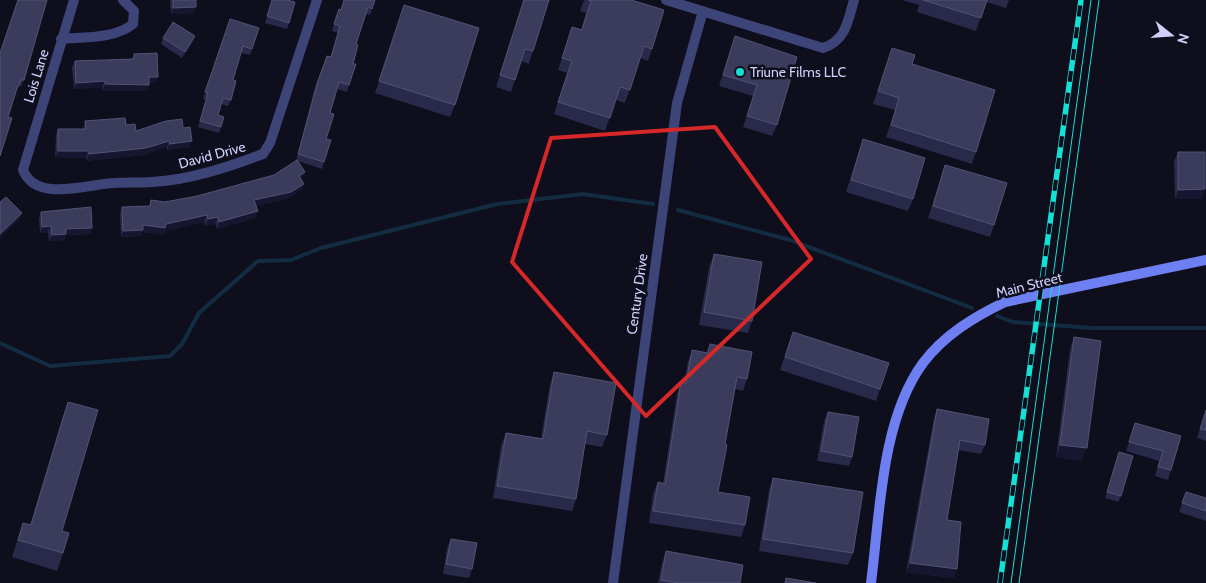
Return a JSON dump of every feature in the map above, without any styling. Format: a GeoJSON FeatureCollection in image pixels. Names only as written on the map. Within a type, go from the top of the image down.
{"type":"FeatureCollection","features":[{"type":"Feature","properties":{"kind":"street","name":"Lois Lane"},"geometry":{"type":"LineString","coordinates":[[25,160],[74,0]]}},
{"type":"Feature","properties":{"kind":"street"},"geometry":{"type":"LineString","coordinates":[[61,39],[110,34],[126,30],[133,24],[134,10],[129,3],[123,0]]}},
{"type":"Feature","properties":{"kind":"street","name":"David Drive"},"geometry":{"type":"LineString","coordinates":[[25,160],[23,170],[26,178],[33,184],[54,189],[186,178],[263,154],[270,143],[317,0]]}},
{"type":"Feature","properties":{"kind":"street"},"geometry":{"type":"LineString","coordinates":[[666,0],[823,48],[832,45],[844,33],[854,0]]}},
{"type":"Feature","properties":{"kind":"street","name":"Century Drive"},"geometry":{"type":"LineString","coordinates":[[613,583],[639,372],[677,103],[703,11]]}},
{"type":"Feature","properties":{"kind":"street","name":"Main Street"},"geometry":{"type":"LineString","coordinates":[[872,583],[887,459],[896,423],[905,396],[915,376],[924,362],[946,338],[975,318],[1005,302],[1206,260]]}},
{"type":"Feature","properties":{"kind":"highlighted area"},"geometry":{"type":"Polygon","coordinates":[[[715,127],[811,259],[646,416],[512,262],[551,138],[715,127]]]}},
{"type":"Feature","properties":{"kind":"building"},"geometry":{"type":"Polygon","coordinates":[[[18,0],[47,0],[24,80],[21,80],[17,88],[8,117],[12,118],[0,156],[0,53],[18,0]]]}},
{"type":"Feature","properties":{"kind":"building"},"geometry":{"type":"Polygon","coordinates":[[[173,0],[196,0],[196,7],[173,8],[173,0]]]}},
{"type":"Feature","properties":{"kind":"building"},"geometry":{"type":"Polygon","coordinates":[[[272,0],[295,2],[289,23],[267,16],[272,0]]]}},
{"type":"Feature","properties":{"kind":"building"},"geometry":{"type":"Polygon","coordinates":[[[344,0],[375,0],[372,9],[368,7],[356,44],[358,45],[353,64],[356,64],[349,85],[339,82],[330,113],[334,114],[326,139],[331,140],[324,162],[298,154],[318,81],[327,56],[331,57],[340,26],[334,24],[344,0]]]}},
{"type":"Feature","properties":{"kind":"building"},"geometry":{"type":"Polygon","coordinates":[[[524,0],[549,0],[533,51],[525,49],[515,80],[500,75],[524,0]]]}},
{"type":"Feature","properties":{"kind":"building"},"geometry":{"type":"Polygon","coordinates":[[[588,0],[631,0],[664,10],[652,49],[644,46],[630,90],[620,87],[610,118],[558,102],[572,61],[562,58],[572,27],[582,30],[591,1],[588,0]]]}},
{"type":"Feature","properties":{"kind":"building"},"geometry":{"type":"Polygon","coordinates":[[[923,0],[987,0],[981,18],[923,0]]]}},
{"type":"Feature","properties":{"kind":"building"},"geometry":{"type":"Polygon","coordinates":[[[404,5],[479,28],[455,105],[379,81],[404,5]]]}},
{"type":"Feature","properties":{"kind":"building"},"geometry":{"type":"Polygon","coordinates":[[[230,19],[259,28],[252,49],[243,46],[233,80],[236,81],[231,100],[223,98],[218,115],[224,117],[221,127],[200,121],[208,93],[205,92],[230,19]]]}},
{"type":"Feature","properties":{"kind":"building"},"geometry":{"type":"Polygon","coordinates":[[[173,22],[195,36],[185,52],[163,38],[173,22]]]}},
{"type":"Feature","properties":{"kind":"building"},"geometry":{"type":"Polygon","coordinates":[[[735,36],[797,57],[777,125],[747,116],[757,85],[723,75],[735,36]]]}},
{"type":"Feature","properties":{"kind":"building"},"geometry":{"type":"Polygon","coordinates":[[[892,48],[915,55],[912,64],[995,90],[976,152],[891,125],[899,98],[878,91],[892,48]]]}},
{"type":"Feature","properties":{"kind":"building"},"geometry":{"type":"Polygon","coordinates":[[[157,53],[158,77],[149,77],[149,85],[105,84],[105,81],[76,83],[75,61],[134,59],[134,54],[157,53]]]}},
{"type":"Feature","properties":{"kind":"building"},"geometry":{"type":"Polygon","coordinates":[[[125,118],[126,125],[135,124],[136,131],[166,121],[182,119],[183,128],[190,127],[192,141],[170,144],[169,141],[146,148],[89,154],[88,151],[58,151],[58,129],[86,129],[85,121],[125,118]]]}},
{"type":"Feature","properties":{"kind":"building"},"geometry":{"type":"Polygon","coordinates":[[[863,139],[925,158],[913,199],[851,180],[863,139]]]}},
{"type":"Feature","properties":{"kind":"building"},"geometry":{"type":"Polygon","coordinates":[[[1178,152],[1205,152],[1205,189],[1178,190],[1178,152]]]}},
{"type":"Feature","properties":{"kind":"building"},"geometry":{"type":"Polygon","coordinates":[[[297,160],[305,172],[299,176],[304,184],[291,192],[254,200],[258,211],[219,222],[218,217],[208,219],[207,215],[166,224],[165,228],[143,225],[143,230],[123,231],[122,207],[150,206],[151,200],[165,202],[197,196],[274,175],[297,160]]]}},
{"type":"Feature","properties":{"kind":"building"},"geometry":{"type":"Polygon","coordinates":[[[945,165],[1007,183],[994,225],[933,206],[945,165]]]}},
{"type":"Feature","properties":{"kind":"building"},"geometry":{"type":"Polygon","coordinates":[[[6,197],[22,213],[0,234],[0,202],[6,197]]]}},
{"type":"Feature","properties":{"kind":"building"},"geometry":{"type":"Polygon","coordinates":[[[91,207],[92,228],[66,229],[66,234],[52,235],[51,226],[42,227],[41,212],[91,207]]]}},
{"type":"Feature","properties":{"kind":"building"},"geometry":{"type":"Polygon","coordinates":[[[714,254],[762,262],[752,321],[704,312],[714,254]]]}},
{"type":"Feature","properties":{"kind":"building"},"geometry":{"type":"Polygon","coordinates":[[[793,332],[889,363],[880,389],[785,357],[793,332]]]}},
{"type":"Feature","properties":{"kind":"building"},"geometry":{"type":"Polygon","coordinates":[[[1074,337],[1101,341],[1087,448],[1060,445],[1074,337]]]}},
{"type":"Feature","properties":{"kind":"building"},"geometry":{"type":"Polygon","coordinates":[[[710,344],[752,352],[747,379],[737,377],[718,492],[750,497],[745,525],[653,511],[658,482],[665,484],[681,382],[686,383],[692,350],[708,353],[710,344]]]}},
{"type":"Feature","properties":{"kind":"building"},"geometry":{"type":"Polygon","coordinates":[[[554,372],[616,383],[607,435],[587,431],[576,499],[497,486],[506,433],[543,439],[554,372]]]}},
{"type":"Feature","properties":{"kind":"building"},"geometry":{"type":"Polygon","coordinates":[[[68,402],[98,410],[62,531],[69,533],[63,553],[18,540],[23,523],[31,525],[68,402]]]}},
{"type":"Feature","properties":{"kind":"building"},"geometry":{"type":"Polygon","coordinates":[[[937,409],[989,419],[985,445],[960,440],[947,520],[961,522],[957,569],[910,563],[937,409]]]}},
{"type":"Feature","properties":{"kind":"building"},"geometry":{"type":"Polygon","coordinates":[[[1206,410],[1206,430],[1200,429],[1206,410]]]}},
{"type":"Feature","properties":{"kind":"building"},"geometry":{"type":"Polygon","coordinates":[[[828,412],[859,417],[852,457],[821,451],[828,412]]]}},
{"type":"Feature","properties":{"kind":"building"},"geometry":{"type":"Polygon","coordinates":[[[1135,423],[1181,436],[1171,470],[1158,467],[1163,451],[1129,442],[1135,423]]]}},
{"type":"Feature","properties":{"kind":"building"},"geometry":{"type":"Polygon","coordinates":[[[1119,452],[1133,456],[1121,496],[1107,492],[1119,452]]]}},
{"type":"Feature","properties":{"kind":"building"},"geometry":{"type":"Polygon","coordinates":[[[773,478],[863,492],[853,553],[763,539],[773,478]]]}},
{"type":"Feature","properties":{"kind":"building"},"geometry":{"type":"Polygon","coordinates":[[[1186,492],[1206,498],[1206,511],[1182,503],[1186,492]]]}},
{"type":"Feature","properties":{"kind":"building"},"geometry":{"type":"Polygon","coordinates":[[[451,539],[477,543],[472,569],[446,564],[451,539]]]}},
{"type":"Feature","properties":{"kind":"building"},"geometry":{"type":"Polygon","coordinates":[[[666,551],[743,565],[740,583],[678,583],[661,580],[666,551]]]}},
{"type":"Feature","properties":{"kind":"building"},"geometry":{"type":"Polygon","coordinates":[[[786,578],[816,583],[785,583],[786,578]]]}},
{"type":"Feature","properties":{"kind":"waterway"},"geometry":{"type":"LineString","coordinates":[[0,343],[50,366],[170,356],[182,344],[199,313],[258,261],[291,260],[321,248],[497,204],[583,194],[653,204]]}},
{"type":"Feature","properties":{"kind":"waterway"},"geometry":{"type":"LineString","coordinates":[[678,210],[790,240],[972,308]]}},
{"type":"Feature","properties":{"kind":"waterway"},"geometry":{"type":"LineString","coordinates":[[997,316],[1013,322],[1092,328],[1206,328]]}},
{"type":"Feature","properties":{"kind":"tram line"},"geometry":{"type":"LineString","coordinates":[[1011,583],[1091,0]]}},
{"type":"Feature","properties":{"kind":"tram line"},"geometry":{"type":"LineString","coordinates":[[1019,583],[1099,0]]}},
{"type":"Feature","properties":{"kind":"railway"},"geometry":{"type":"LineString","coordinates":[[1000,583],[1081,0]]}},
{"type":"Feature","properties":{"kind":"place","name":"Triune Films LLC"},"geometry":{"type":"Point","coordinates":[740,72]}}]}
